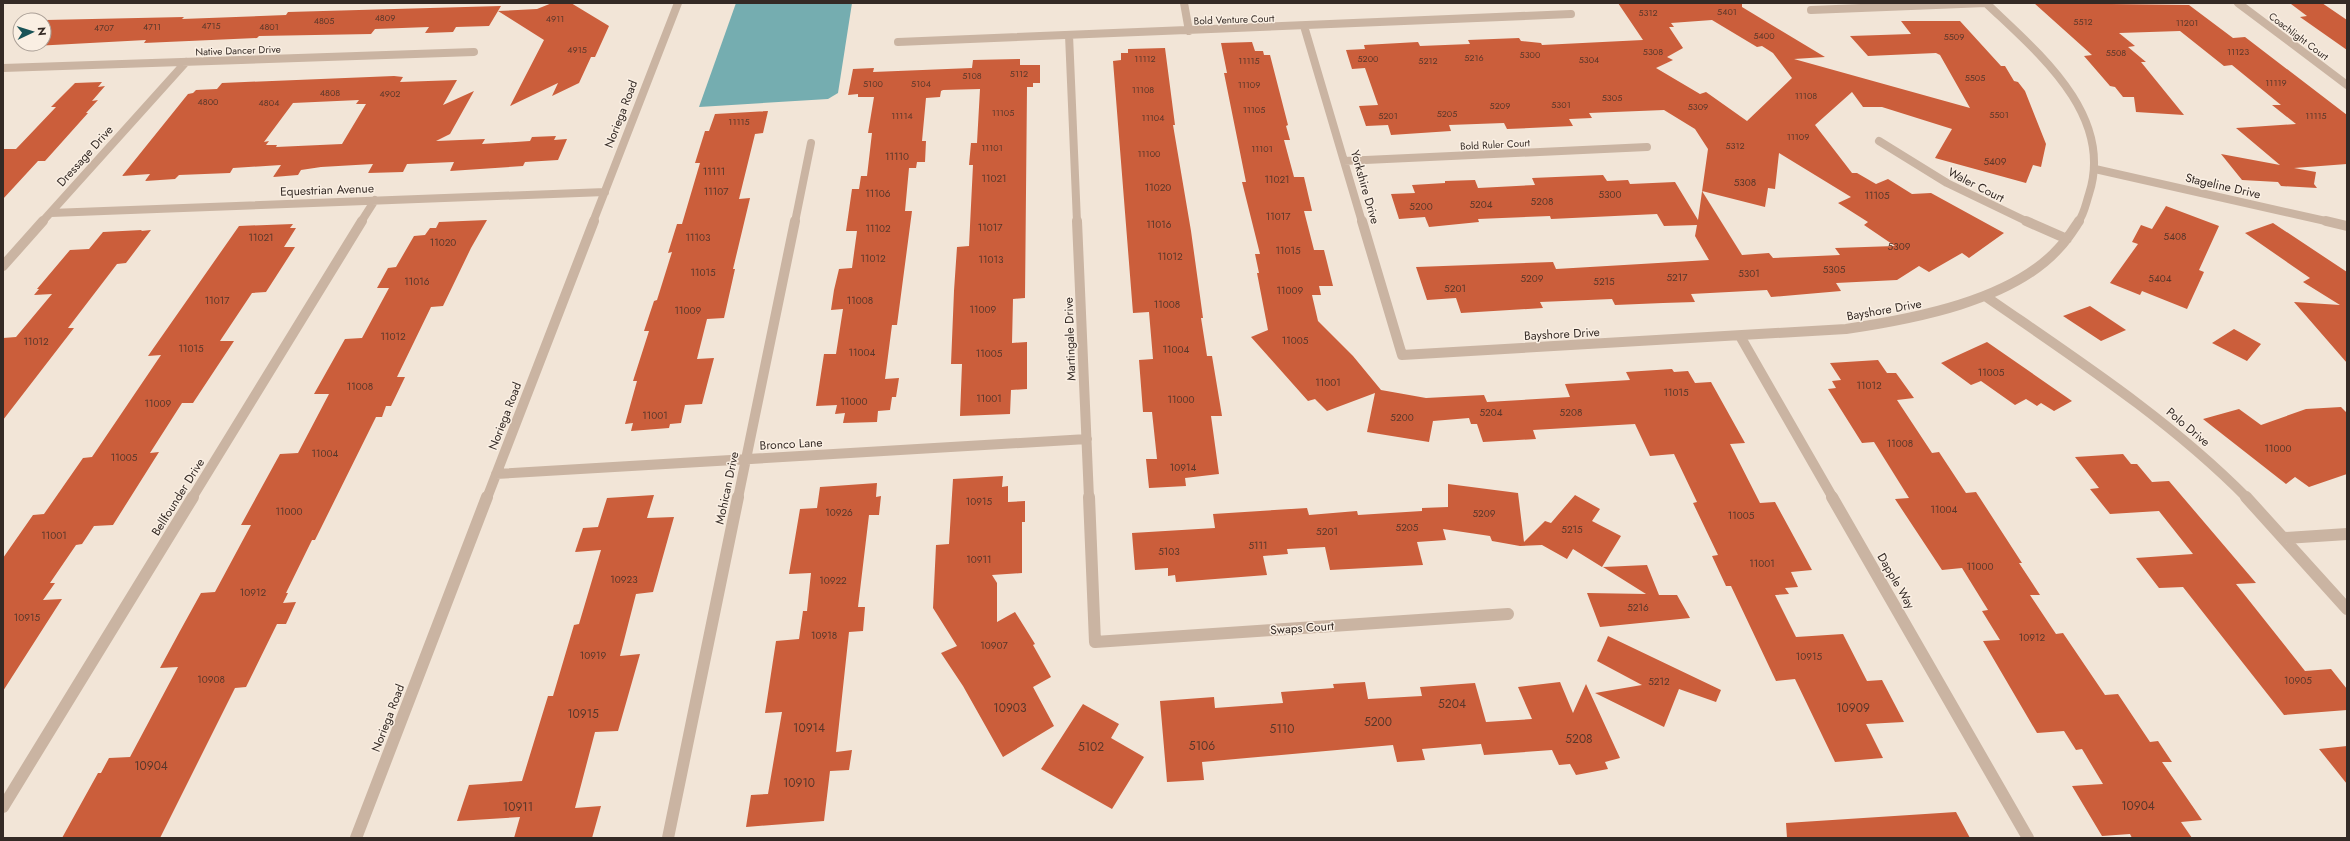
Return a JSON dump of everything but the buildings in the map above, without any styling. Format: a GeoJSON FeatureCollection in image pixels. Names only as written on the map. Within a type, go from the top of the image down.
{"type":"FeatureCollection","features":[{"type":"Feature","properties":{"kind":"street","name":"Noriega Road"},"geometry":{"type":"LineString","coordinates":[[356,838],[678,3]]}},
{"type":"Feature","properties":{"kind":"street"},"geometry":{"type":"LineString","coordinates":[[1184,3],[1189,30]]}},
{"type":"Feature","properties":{"kind":"street"},"geometry":{"type":"LineString","coordinates":[[1811,10],[1986,3]]}},
{"type":"Feature","properties":{"kind":"street","name":"Bayshore Drive"},"geometry":{"type":"LineString","coordinates":[[1402,355],[1846,330],[1895,323],[1939,313],[1985,296],[2013,282],[2042,264],[2067,239],[2082,216],[2090,197],[2095,169],[2093,147],[2086,122],[2074,99],[2058,76],[2039,54],[1986,3]]}},
{"type":"Feature","properties":{"kind":"street","name":"Coachlight Court"},"geometry":{"type":"LineString","coordinates":[[2238,3],[2347,85]]}},
{"type":"Feature","properties":{"kind":"street","name":"Bold Venture Court"},"geometry":{"type":"LineString","coordinates":[[898,42],[1571,14]]}},
{"type":"Feature","properties":{"kind":"street","name":"Yorkshire Drive"},"geometry":{"type":"LineString","coordinates":[[1304,26],[1402,355]]}},
{"type":"Feature","properties":{"kind":"street","name":"Martingale Drive"},"geometry":{"type":"LineString","coordinates":[[1069,35],[1095,642]]}},
{"type":"Feature","properties":{"kind":"street","name":"Native Dancer Drive"},"geometry":{"type":"LineString","coordinates":[[3,68],[474,52]]}},
{"type":"Feature","properties":{"kind":"street","name":"Dressage Drive"},"geometry":{"type":"LineString","coordinates":[[3,266],[186,62]]}},
{"type":"Feature","properties":{"kind":"street","name":"Waler Court"},"geometry":{"type":"LineString","coordinates":[[1879,141],[1950,186],[1992,207],[2067,239]]}},
{"type":"Feature","properties":{"kind":"street","name":"Mohican Drive"},"geometry":{"type":"LineString","coordinates":[[668,838],[812,143]]}},
{"type":"Feature","properties":{"kind":"street","name":"Bold Ruler Court"},"geometry":{"type":"LineString","coordinates":[[1344,161],[1647,147]]}},
{"type":"Feature","properties":{"kind":"street","name":"Stageline Drive"},"geometry":{"type":"LineString","coordinates":[[2095,169],[2347,226]]}},
{"type":"Feature","properties":{"kind":"street","name":"Equestrian Avenue"},"geometry":{"type":"LineString","coordinates":[[50,213],[605,192]]}},
{"type":"Feature","properties":{"kind":"street","name":"Bellfounder Drive"},"geometry":{"type":"LineString","coordinates":[[3,807],[375,200]]}},
{"type":"Feature","properties":{"kind":"street","name":"Polo Drive"},"geometry":{"type":"LineString","coordinates":[[1985,296],[2142,406],[2219,470],[2286,538],[2347,609]]}},
{"type":"Feature","properties":{"kind":"street","name":"Dapple Way"},"geometry":{"type":"LineString","coordinates":[[1740,336],[2028,838]]}},
{"type":"Feature","properties":{"kind":"street","name":"Bronco Lane"},"geometry":{"type":"LineString","coordinates":[[496,474],[1087,439]]}},
{"type":"Feature","properties":{"kind":"street"},"geometry":{"type":"LineString","coordinates":[[2286,538],[2347,534]]}},
{"type":"Feature","properties":{"kind":"street","name":"Swaps Court"},"geometry":{"type":"LineString","coordinates":[[1095,642],[1508,614]]}},
{"type":"Feature","properties":{"kind":"water"},"geometry":{"type":"Polygon","coordinates":[[[736,3],[852,3],[838,93],[828,99],[699,107],[736,3]]]}}]}
